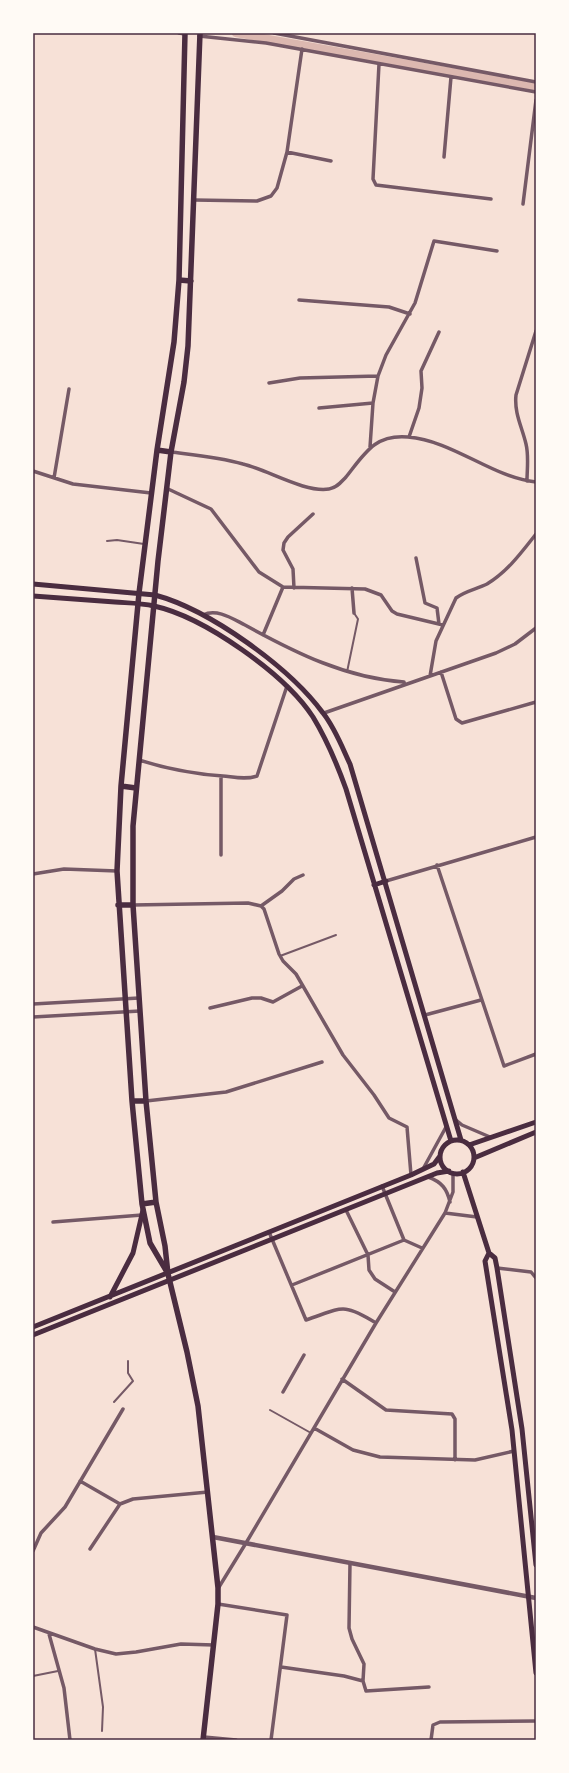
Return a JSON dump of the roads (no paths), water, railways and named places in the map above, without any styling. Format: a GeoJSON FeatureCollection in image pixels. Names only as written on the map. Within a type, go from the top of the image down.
{"type":"FeatureCollection","features":[{"type":"Feature","properties":{"kind":"main road"},"geometry":{"type":"LineString","coordinates":[[183,33],[178,280],[174,342],[151,493],[139,593],[121,786],[117,871],[118,905],[127,1012],[132,1101],[142,1209],[150,1243],[170,1280],[187,1352],[198,1406],[213,1537],[218,1604],[204,1738]]}},
{"type":"Feature","properties":{"kind":"main road"},"geometry":{"type":"LineString","coordinates":[[168,1274],[166,1246],[156,1202],[146,1101],[133,905],[133,826],[166,488],[185,369],[191,281],[200,35]]}},
{"type":"Feature","properties":{"kind":"main road"},"geometry":{"type":"LineString","coordinates":[[178,280],[191,281]]}},
{"type":"Feature","properties":{"kind":"main road"},"geometry":{"type":"LineString","coordinates":[[157,450],[171,452]]}},
{"type":"Feature","properties":{"kind":"main road"},"geometry":{"type":"LineString","coordinates":[[33,584],[139,593],[174,600],[203,615],[279,668],[296,683],[324,713],[339,739],[350,764],[386,881],[461,1140]]}},
{"type":"Feature","properties":{"kind":"main road"},"geometry":{"type":"LineString","coordinates":[[33,596],[154,606],[179,615],[217,634],[272,672],[287,686],[313,717],[333,754],[352,808],[374,885],[416,1018],[451,1141]]}},
{"type":"Feature","properties":{"kind":"main road"},"geometry":{"type":"LineString","coordinates":[[313,717],[324,713]]}},
{"type":"Feature","properties":{"kind":"main road"},"geometry":{"type":"LineString","coordinates":[[121,786],[136,788]]}},
{"type":"Feature","properties":{"kind":"main road"},"geometry":{"type":"LineString","coordinates":[[352,808],[362,804]]}},
{"type":"Feature","properties":{"kind":"main road"},"geometry":{"type":"LineString","coordinates":[[374,885],[386,881]]}},
{"type":"Feature","properties":{"kind":"main road"},"geometry":{"type":"LineString","coordinates":[[118,905],[133,905]]}},
{"type":"Feature","properties":{"kind":"main road"},"geometry":{"type":"LineString","coordinates":[[392,943],[403,940]]}},
{"type":"Feature","properties":{"kind":"main road"},"geometry":{"type":"LineString","coordinates":[[416,1018],[425,1015]]}},
{"type":"Feature","properties":{"kind":"main road"},"geometry":{"type":"LineString","coordinates":[[427,1056],[436,1052]]}},
{"type":"Feature","properties":{"kind":"main road"},"geometry":{"type":"LineString","coordinates":[[132,1101],[146,1101]]}},
{"type":"Feature","properties":{"kind":"main road"},"geometry":{"type":"LineString","coordinates":[[469,1145],[536,1122]]}},
{"type":"Feature","properties":{"kind":"main road"},"geometry":{"type":"LineString","coordinates":[[33,1335],[437,1173],[463,1172],[470,1166],[474,1158],[536,1132]]}},
{"type":"Feature","properties":{"kind":"main road"},"geometry":{"type":"LineString","coordinates":[[33,1327],[411,1175],[434,1164],[440,1156],[443,1147],[451,1141],[461,1140],[469,1145],[474,1158]]}},
{"type":"Feature","properties":{"kind":"main road"},"geometry":{"type":"LineString","coordinates":[[440,1156],[443,1165],[451,1172]]}},
{"type":"Feature","properties":{"kind":"main road"},"geometry":{"type":"LineString","coordinates":[[463,1172],[489,1252],[495,1258],[497,1268],[534,1526],[536,1565]]}},
{"type":"Feature","properties":{"kind":"main road"},"geometry":{"type":"LineString","coordinates":[[142,1209],[156,1202]]}},
{"type":"Feature","properties":{"kind":"main road"},"geometry":{"type":"LineString","coordinates":[[110,1297],[133,1253],[142,1209]]}},
{"type":"Feature","properties":{"kind":"main road"},"geometry":{"type":"LineString","coordinates":[[489,1252],[485,1261],[506,1384],[536,1673]]}},
{"type":"Feature","properties":{"kind":"main road"},"geometry":{"type":"LineString","coordinates":[[514,1451],[524,1450]]}},
{"type":"Feature","properties":{"kind":"main road"},"geometry":{"type":"LineString","coordinates":[[522,1534],[534,1526]]}},
{"type":"Feature","properties":{"kind":"street"},"geometry":{"type":"LineString","coordinates":[[274,33],[536,82]]}},
{"type":"Feature","properties":{"kind":"street"},"geometry":{"type":"LineString","coordinates":[[200,35],[238,39],[536,92]]}},
{"type":"Feature","properties":{"kind":"street"},"geometry":{"type":"LineString","coordinates":[[194,200],[257,201],[271,196],[277,188],[287,152],[302,50]]}},
{"type":"Feature","properties":{"kind":"street"},"geometry":{"type":"LineString","coordinates":[[379,64],[373,179],[376,185],[491,199]]}},
{"type":"Feature","properties":{"kind":"street"},"geometry":{"type":"LineString","coordinates":[[444,157],[451,76]]}},
{"type":"Feature","properties":{"kind":"street"},"geometry":{"type":"LineString","coordinates":[[523,204],[536,100]]}},
{"type":"Feature","properties":{"kind":"street"},"geometry":{"type":"LineString","coordinates":[[287,152],[331,161]]}},
{"type":"Feature","properties":{"kind":"street"},"geometry":{"type":"LineString","coordinates":[[370,447],[373,403],[378,376],[386,355],[410,314],[434,241],[497,251]]}},
{"type":"Feature","properties":{"kind":"street"},"geometry":{"type":"LineString","coordinates":[[299,300],[389,307],[410,314]]}},
{"type":"Feature","properties":{"kind":"street"},"geometry":{"type":"LineString","coordinates":[[527,481],[527,450],[516,415],[515,404],[516,395],[536,331]]}},
{"type":"Feature","properties":{"kind":"street"},"geometry":{"type":"LineString","coordinates":[[409,437],[419,408],[422,388],[421,371],[439,332]]}},
{"type":"Feature","properties":{"kind":"street"},"geometry":{"type":"LineString","coordinates":[[269,383],[300,378],[378,376]]}},
{"type":"Feature","properties":{"kind":"street"},"geometry":{"type":"LineString","coordinates":[[54,478],[69,389]]}},
{"type":"Feature","properties":{"kind":"street"},"geometry":{"type":"LineString","coordinates":[[318,408],[373,403]]}},
{"type":"Feature","properties":{"kind":"street"},"geometry":{"type":"LineString","coordinates":[[171,452],[219,458],[269,472],[297,484],[320,489],[330,489],[341,483],[370,447],[383,439],[409,437],[426,440],[458,452],[512,477],[536,482]]}},
{"type":"Feature","properties":{"kind":"street"},"geometry":{"type":"LineString","coordinates":[[34,473],[73,484],[151,493]]}},
{"type":"Feature","properties":{"kind":"street"},"geometry":{"type":"LineString","coordinates":[[166,488],[211,509],[259,572],[284,588],[365,589],[381,595],[392,611],[401,615],[441,625]]}},
{"type":"Feature","properties":{"kind":"street"},"geometry":{"type":"LineString","coordinates":[[294,588],[293,569],[283,550],[284,543],[288,536],[312,514]]}},
{"type":"Feature","properties":{"kind":"street"},"geometry":{"type":"LineString","coordinates":[[430,676],[433,650],[441,625],[456,598],[486,585],[503,573],[511,566],[536,534]]}},
{"type":"Feature","properties":{"kind":"street"},"geometry":{"type":"LineString","coordinates":[[416,558],[425,602],[437,608],[441,625]]}},
{"type":"Feature","properties":{"kind":"street"},"geometry":{"type":"LineString","coordinates":[[263,635],[284,588]]}},
{"type":"Feature","properties":{"kind":"street"},"geometry":{"type":"LineString","coordinates":[[352,588],[354,613]]}},
{"type":"Feature","properties":{"kind":"street"},"geometry":{"type":"LineString","coordinates":[[203,615],[207,612],[220,614],[263,635],[289,650],[347,673],[407,683]]}},
{"type":"Feature","properties":{"kind":"street"},"geometry":{"type":"LineString","coordinates":[[324,713],[505,650],[536,628]]}},
{"type":"Feature","properties":{"kind":"street"},"geometry":{"type":"LineString","coordinates":[[441,672],[456,719],[462,723],[536,702]]}},
{"type":"Feature","properties":{"kind":"street"},"geometry":{"type":"LineString","coordinates":[[139,760],[188,773],[252,778],[257,776],[287,686]]}},
{"type":"Feature","properties":{"kind":"street"},"geometry":{"type":"LineString","coordinates":[[221,776],[221,855]]}},
{"type":"Feature","properties":{"kind":"street"},"geometry":{"type":"LineString","coordinates":[[386,881],[536,837]]}},
{"type":"Feature","properties":{"kind":"street"},"geometry":{"type":"LineString","coordinates":[[437,865],[504,1066],[536,1054]]}},
{"type":"Feature","properties":{"kind":"street"},"geometry":{"type":"LineString","coordinates":[[33,874],[64,870],[117,871]]}},
{"type":"Feature","properties":{"kind":"street"},"geometry":{"type":"LineString","coordinates":[[261,906],[282,891],[294,879],[303,875]]}},
{"type":"Feature","properties":{"kind":"street"},"geometry":{"type":"LineString","coordinates":[[133,905],[248,903],[261,906],[264,909],[280,956],[296,974],[343,1056],[374,1095],[386,1114],[393,1121],[407,1127],[411,1175]]}},
{"type":"Feature","properties":{"kind":"street"},"geometry":{"type":"LineString","coordinates":[[210,1008],[252,998],[261,998],[273,1002],[302,986]]}},
{"type":"Feature","properties":{"kind":"street"},"geometry":{"type":"LineString","coordinates":[[33,1004],[139,998]]}},
{"type":"Feature","properties":{"kind":"street"},"geometry":{"type":"LineString","coordinates":[[425,1015],[481,1000]]}},
{"type":"Feature","properties":{"kind":"street"},"geometry":{"type":"LineString","coordinates":[[33,1017],[140,1011]]}},
{"type":"Feature","properties":{"kind":"street"},"geometry":{"type":"LineString","coordinates":[[146,1101],[226,1092],[322,1062]]}},
{"type":"Feature","properties":{"kind":"street"},"geometry":{"type":"LineString","coordinates":[[455,1119],[462,1125],[486,1136],[493,1137]]}},
{"type":"Feature","properties":{"kind":"street"},"geometry":{"type":"LineString","coordinates":[[422,1169],[447,1126]]}},
{"type":"Feature","properties":{"kind":"street"},"geometry":{"type":"LineString","coordinates":[[218,1588],[342,1379],[445,1213],[450,1204],[454,1186],[451,1172]]}},
{"type":"Feature","properties":{"kind":"street"},"geometry":{"type":"LineString","coordinates":[[427,1177],[441,1184],[447,1191],[450,1204]]}},
{"type":"Feature","properties":{"kind":"street"},"geometry":{"type":"LineString","coordinates":[[382,1186],[404,1240],[422,1248]]}},
{"type":"Feature","properties":{"kind":"street"},"geometry":{"type":"LineString","coordinates":[[53,1222],[142,1209]]}},
{"type":"Feature","properties":{"kind":"street"},"geometry":{"type":"LineString","coordinates":[[346,1210],[368,1255],[369,1270],[375,1279],[395,1292]]}},
{"type":"Feature","properties":{"kind":"street"},"geometry":{"type":"LineString","coordinates":[[445,1213],[477,1217]]}},
{"type":"Feature","properties":{"kind":"street"},"geometry":{"type":"LineString","coordinates":[[269,1232],[306,1320],[337,1309],[347,1308],[356,1311],[376,1323]]}},
{"type":"Feature","properties":{"kind":"street"},"geometry":{"type":"LineString","coordinates":[[292,1285],[404,1240]]}},
{"type":"Feature","properties":{"kind":"street"},"geometry":{"type":"LineString","coordinates":[[497,1268],[531,1272],[536,1278]]}},
{"type":"Feature","properties":{"kind":"street"},"geometry":{"type":"LineString","coordinates":[[283,1392],[304,1355]]}},
{"type":"Feature","properties":{"kind":"street"},"geometry":{"type":"LineString","coordinates":[[342,1379],[386,1410],[452,1414],[455,1420],[455,1460]]}},
{"type":"Feature","properties":{"kind":"street"},"geometry":{"type":"LineString","coordinates":[[33,1551],[41,1533],[65,1507],[123,1409]]}},
{"type":"Feature","properties":{"kind":"street"},"geometry":{"type":"LineString","coordinates":[[314,1428],[361,1453],[380,1457],[455,1460],[483,1459],[514,1451]]}},
{"type":"Feature","properties":{"kind":"street"},"geometry":{"type":"LineString","coordinates":[[80,1481],[120,1504]]}},
{"type":"Feature","properties":{"kind":"street"},"geometry":{"type":"LineString","coordinates":[[90,1549],[120,1504],[133,1499],[208,1492]]}},
{"type":"Feature","properties":{"kind":"street"},"geometry":{"type":"LineString","coordinates":[[213,1537],[529,1598],[536,1598]]}},
{"type":"Feature","properties":{"kind":"street"},"geometry":{"type":"LineString","coordinates":[[350,1563],[349,1628],[352,1639],[364,1664],[363,1681],[366,1691],[429,1687]]}},
{"type":"Feature","properties":{"kind":"street"},"geometry":{"type":"LineString","coordinates":[[218,1604],[287,1615],[271,1740]]}},
{"type":"Feature","properties":{"kind":"street"},"geometry":{"type":"LineString","coordinates":[[33,1627],[49,1634],[95,1649],[122,1654],[181,1644],[214,1645]]}},
{"type":"Feature","properties":{"kind":"street"},"geometry":{"type":"LineString","coordinates":[[49,1634],[64,1688],[70,1740]]}},
{"type":"Feature","properties":{"kind":"street"},"geometry":{"type":"LineString","coordinates":[[281,1667],[344,1676],[363,1681]]}},
{"type":"Feature","properties":{"kind":"street"},"geometry":{"type":"LineString","coordinates":[[431,1740],[432,1725],[440,1722],[536,1721]]}},
{"type":"Feature","properties":{"kind":"street"},"geometry":{"type":"LineString","coordinates":[[204,1738],[236,1740]]}},
{"type":"Feature","properties":{"kind":"lane"},"geometry":{"type":"LineString","coordinates":[[107,540],[145,544]]}},
{"type":"Feature","properties":{"kind":"lane"},"geometry":{"type":"LineString","coordinates":[[347,673],[358,619],[354,613]]}},
{"type":"Feature","properties":{"kind":"lane"},"geometry":{"type":"LineString","coordinates":[[280,956],[336,935]]}},
{"type":"Feature","properties":{"kind":"lane"},"geometry":{"type":"LineString","coordinates":[[114,1402],[133,1381],[128,1373],[128,1361]]}},
{"type":"Feature","properties":{"kind":"lane"},"geometry":{"type":"LineString","coordinates":[[270,1410],[311,1433]]}},
{"type":"Feature","properties":{"kind":"lane"},"geometry":{"type":"LineString","coordinates":[[95,1649],[103,1707],[102,1731]]}},
{"type":"Feature","properties":{"kind":"lane"},"geometry":{"type":"LineString","coordinates":[[33,1676],[60,1671]]}},
{"type":"Feature","properties":{"kind":"waterway"},"geometry":{"type":"LineString","coordinates":[[236,33],[536,87]]}}]}
